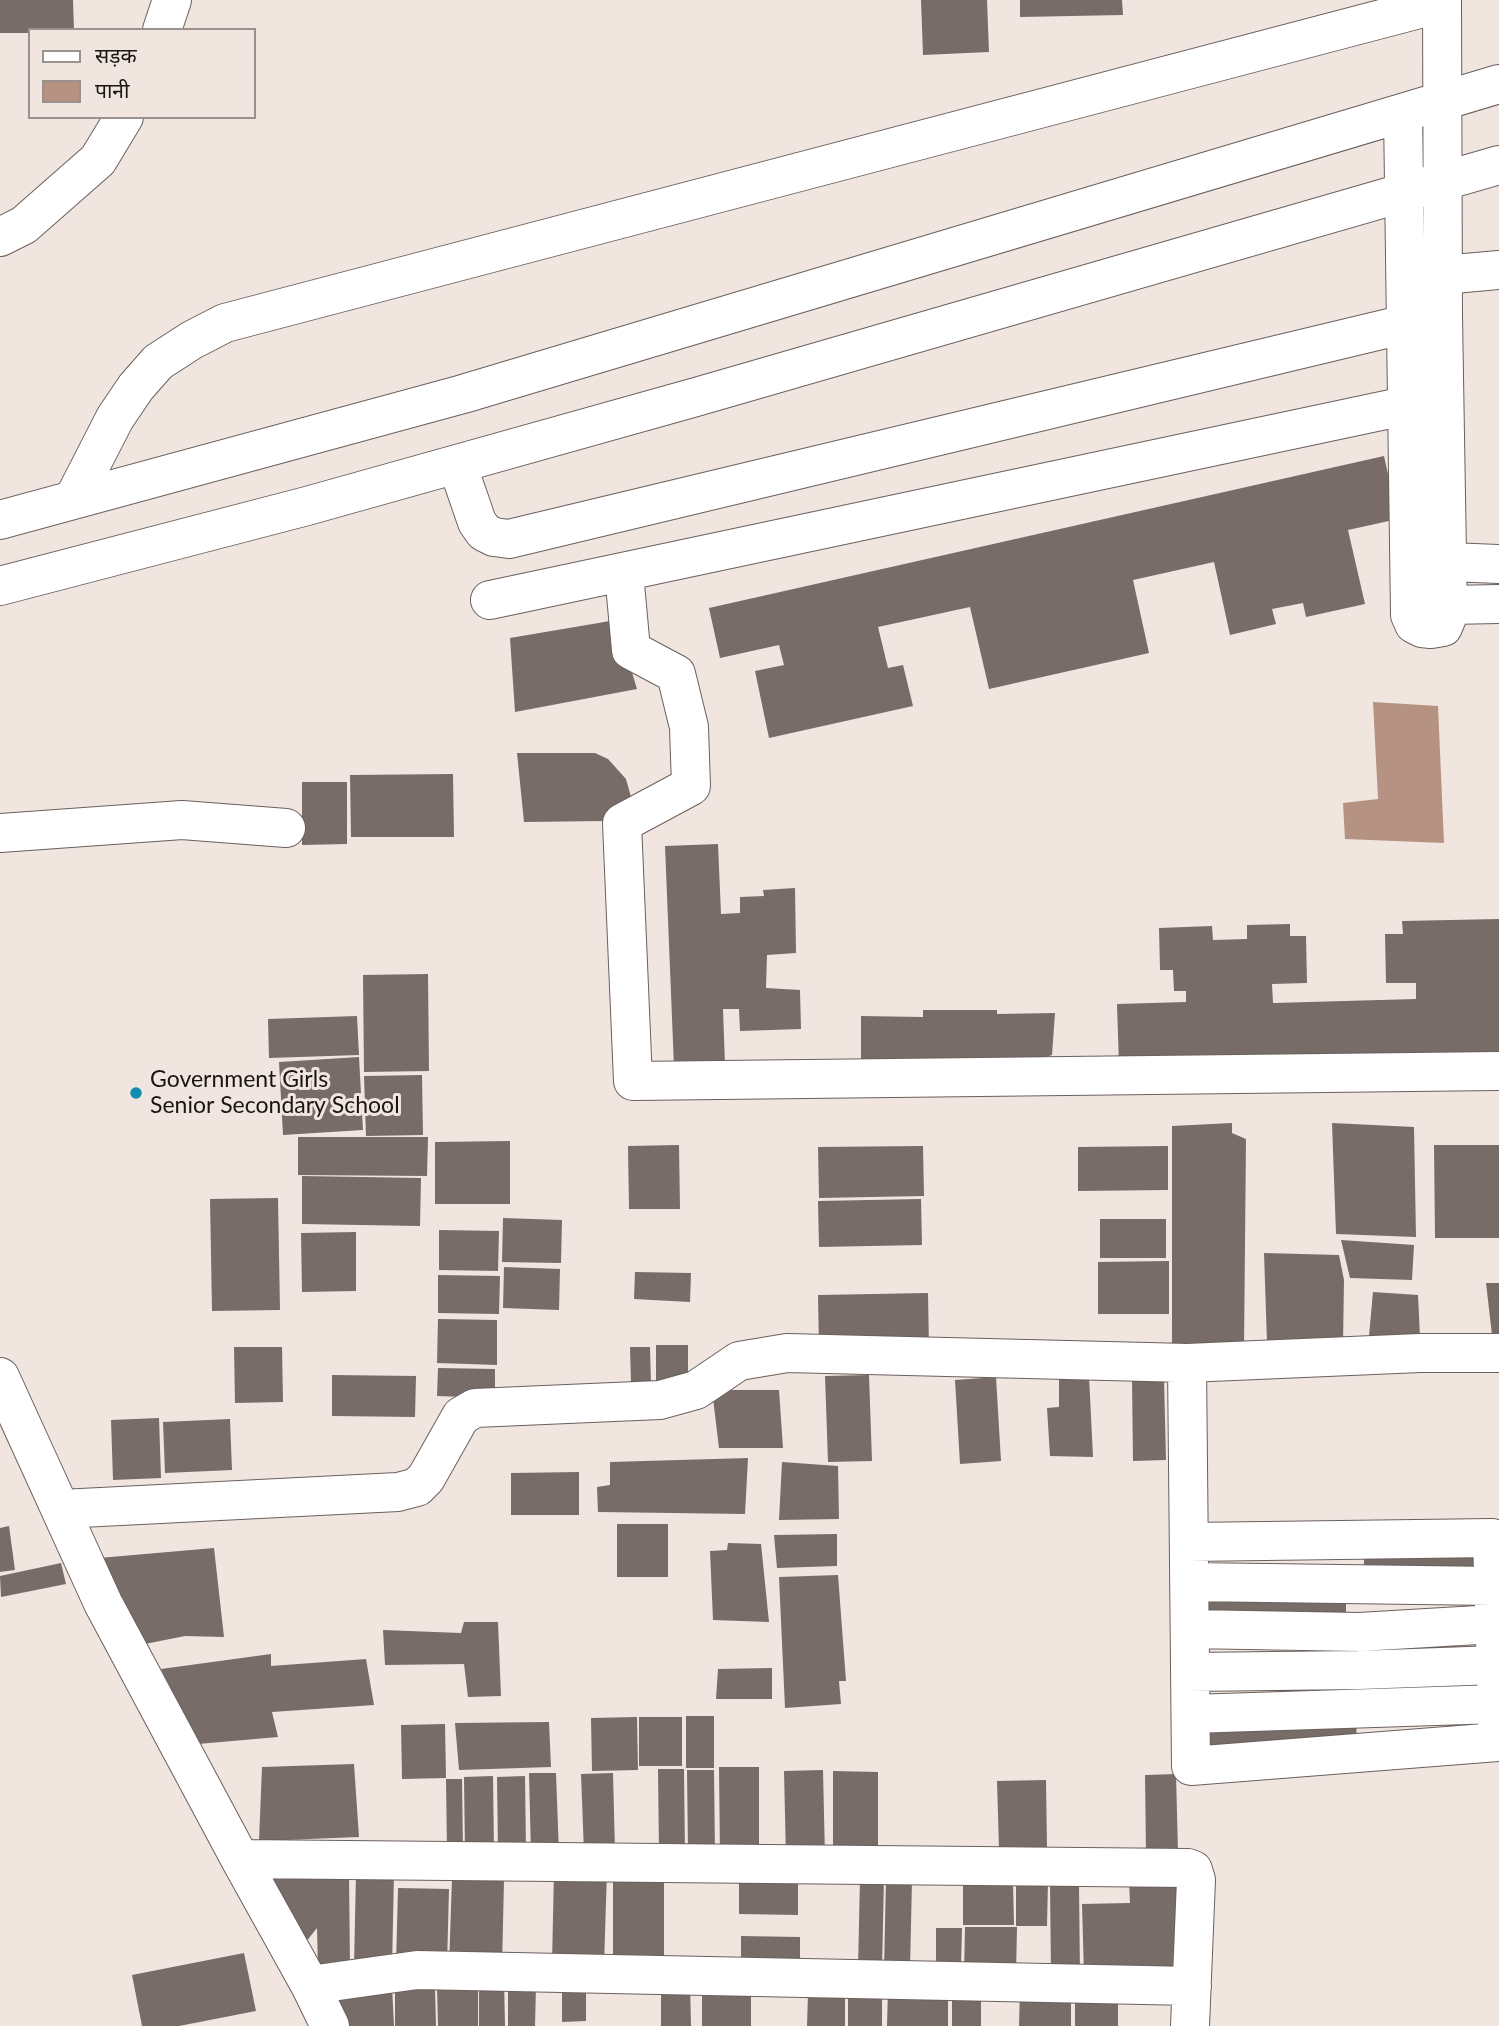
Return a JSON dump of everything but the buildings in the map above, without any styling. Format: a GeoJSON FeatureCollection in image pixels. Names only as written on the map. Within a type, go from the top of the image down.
{"type":"FeatureCollection","features":[{"type":"Feature","properties":{"kind":"street"},"geometry":{"type":"LineString","coordinates":[[163,28],[172,0]]}},
{"type":"Feature","properties":{"kind":"street"},"geometry":{"type":"LineString","coordinates":[[73,500],[115,418],[136,387],[158,362],[225,323],[1442,2],[1443,275],[1425,319],[1408,405],[1410,615],[1414,624],[1422,628],[1443,627],[1448,615],[1445,398],[1425,319],[1397,194],[1403,113]]}},
{"type":"Feature","properties":{"kind":"street"},"geometry":{"type":"LineString","coordinates":[[0,520],[464,394],[1491,87]]}},
{"type":"Feature","properties":{"kind":"street"},"geometry":{"type":"LineString","coordinates":[[0,237],[24,225],[98,160],[123,119]]}},
{"type":"Feature","properties":{"kind":"street"},"geometry":{"type":"LineString","coordinates":[[0,586],[457,464],[1499,165]]}},
{"type":"Feature","properties":{"kind":"street"},"geometry":{"type":"LineString","coordinates":[[1443,275],[1499,270]]}},
{"type":"Feature","properties":{"kind":"street"},"geometry":{"type":"LineString","coordinates":[[457,464],[477,522],[484,532],[494,537],[509,539],[1425,319]]}},
{"type":"Feature","properties":{"kind":"street"},"geometry":{"type":"LineString","coordinates":[[490,600],[1445,398]]}},
{"type":"Feature","properties":{"kind":"street"},"geometry":{"type":"LineString","coordinates":[[1448,562],[1499,564]]}},
{"type":"Feature","properties":{"kind":"street"},"geometry":{"type":"LineString","coordinates":[[624,573],[631,650],[676,674],[689,727],[691,786],[622,823],[633,1081],[1499,1071]]}},
{"type":"Feature","properties":{"kind":"street"},"geometry":{"type":"LineString","coordinates":[[1448,604],[1499,604]]}},
{"type":"Feature","properties":{"kind":"street"},"geometry":{"type":"LineString","coordinates":[[0,833],[181,820],[286,828]]}},
{"type":"Feature","properties":{"kind":"street"},"geometry":{"type":"LineString","coordinates":[[61,1509],[398,1492],[417,1487],[426,1478],[461,1416],[475,1408],[660,1401],[696,1390],[739,1361],[787,1353],[1187,1363],[1420,1353],[1499,1353]]}},
{"type":"Feature","properties":{"kind":"street"},"geometry":{"type":"LineString","coordinates":[[1187,1363],[1191,1766],[1498,1742],[1492,1538],[1189,1542]]}},
{"type":"Feature","properties":{"kind":"street"},"geometry":{"type":"LineString","coordinates":[[0,1377],[103,1603],[330,2026]]}},
{"type":"Feature","properties":{"kind":"street"},"geometry":{"type":"LineString","coordinates":[[1357,1541],[1361,1754]]}},
{"type":"Feature","properties":{"kind":"street"},"geometry":{"type":"LineString","coordinates":[[1189,1582],[1494,1586]]}},
{"type":"Feature","properties":{"kind":"street"},"geometry":{"type":"LineString","coordinates":[[1190,1629],[1359,1632],[1495,1624]]}},
{"type":"Feature","properties":{"kind":"street"},"geometry":{"type":"LineString","coordinates":[[1190,1672],[1359,1671],[1496,1665]]}},
{"type":"Feature","properties":{"kind":"street"},"geometry":{"type":"LineString","coordinates":[[1191,1714],[1497,1704]]}},
{"type":"Feature","properties":{"kind":"street"},"geometry":{"type":"LineString","coordinates":[[240,1859],[1188,1868],[1193,1870],[1196,1880],[1190,2026]]}},
{"type":"Feature","properties":{"kind":"street"},"geometry":{"type":"LineString","coordinates":[[310,1985],[417,1970],[1192,1986]]}},
{"type":"Feature","properties":{"kind":"water"},"geometry":{"type":"Polygon","coordinates":[[[1373,702],[1438,706],[1444,843],[1345,839],[1343,803],[1378,799],[1373,702]]]}},
{"type":"Feature","properties":{"kind":"place","name":"Government Girls Senior Secondary School"},"geometry":{"type":"Point","coordinates":[136,1093]}}]}
